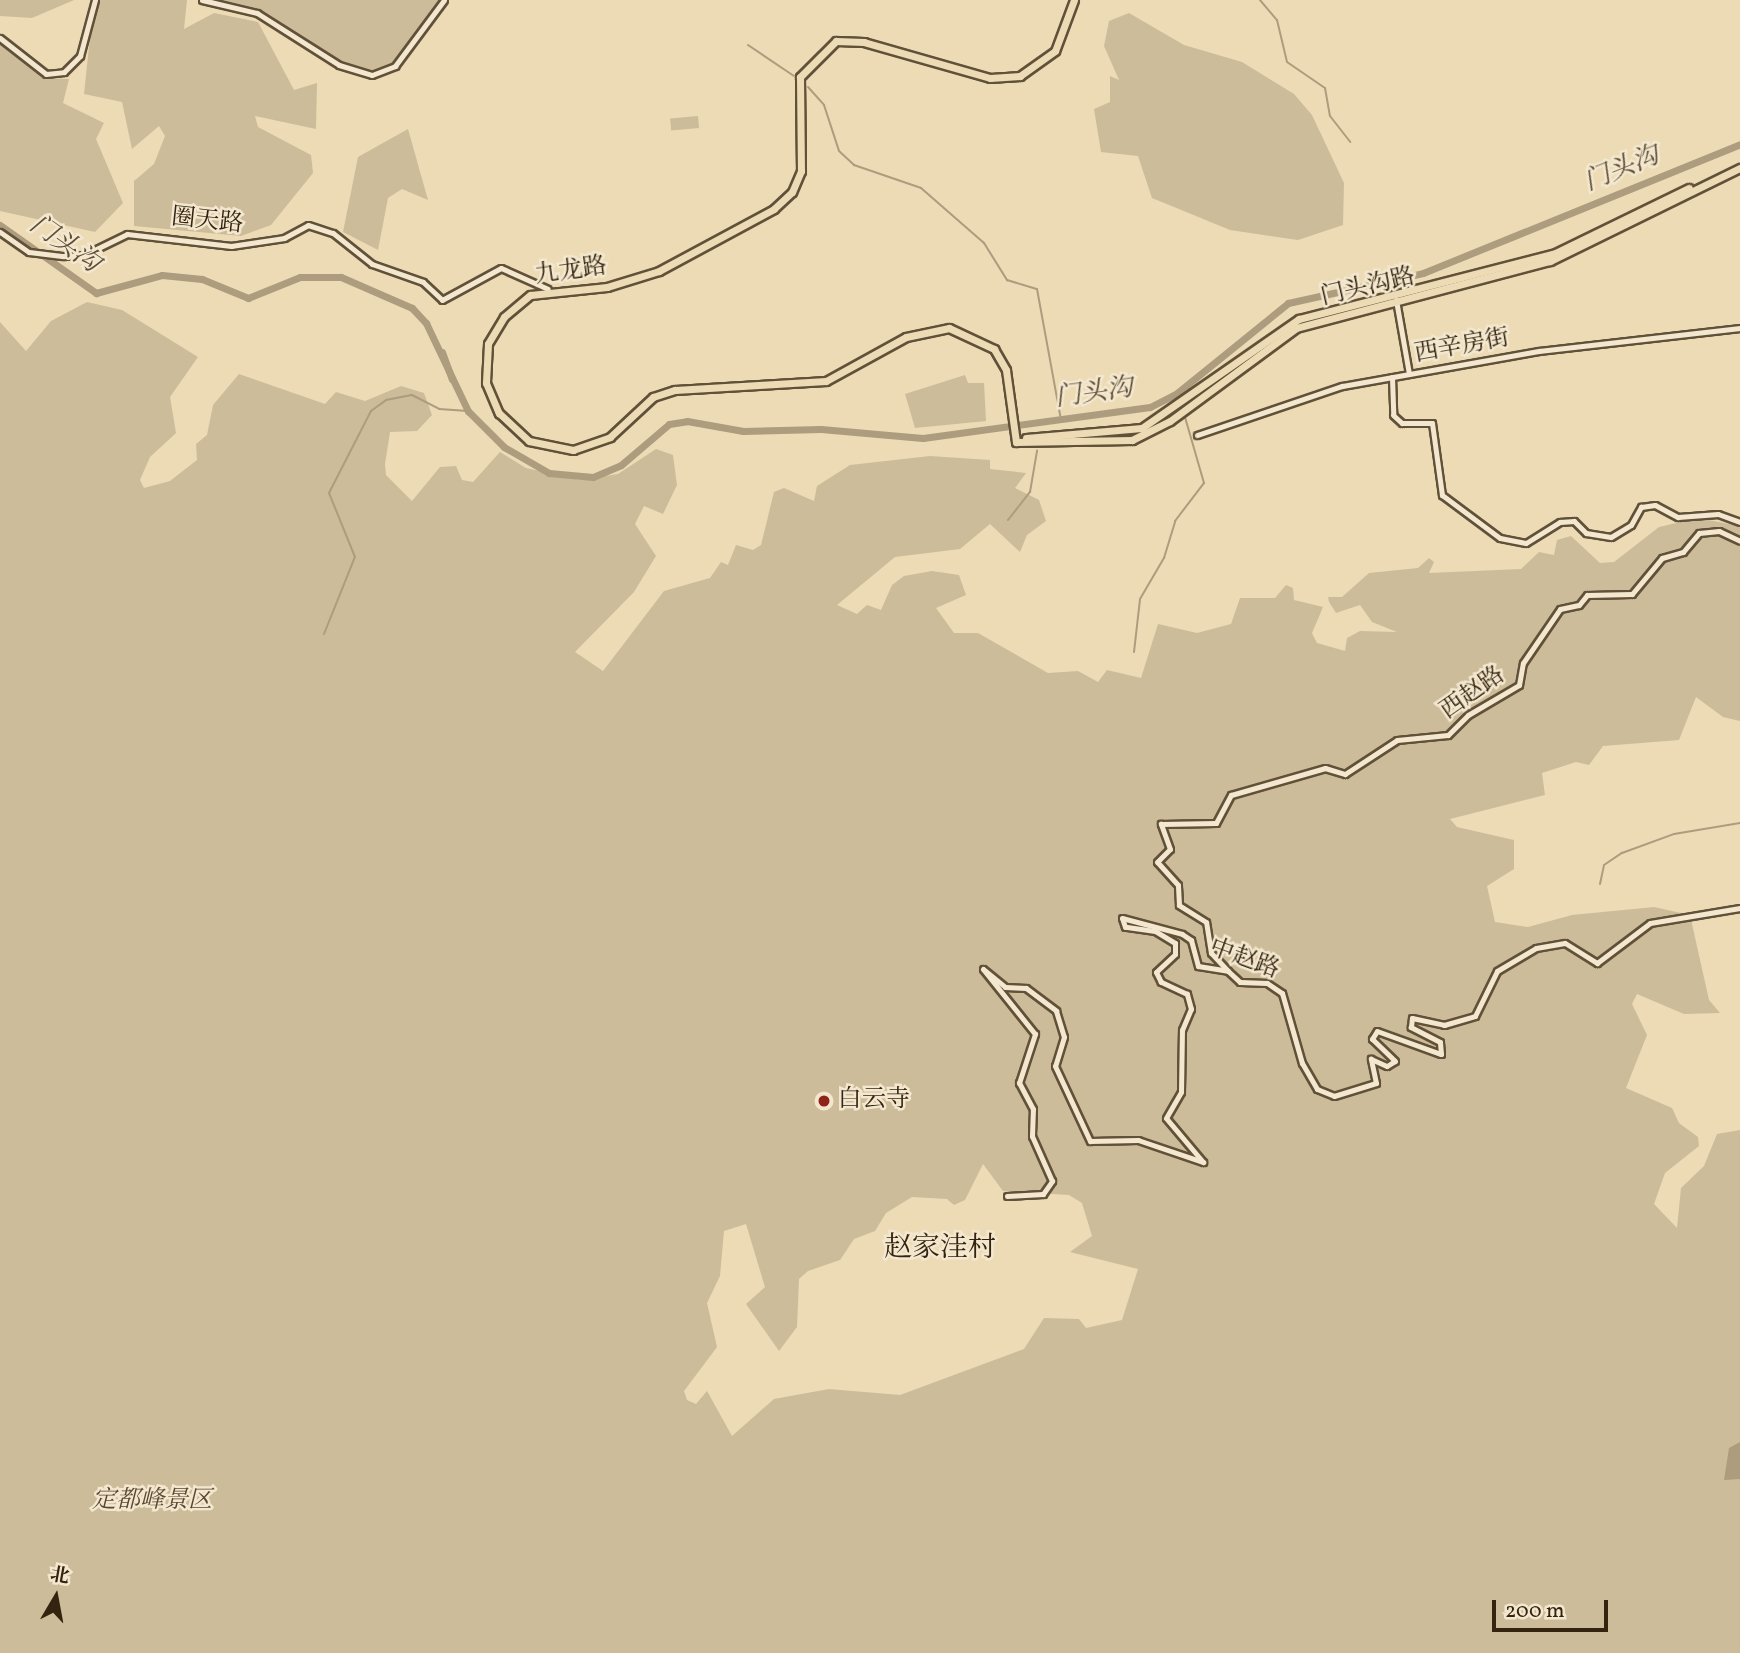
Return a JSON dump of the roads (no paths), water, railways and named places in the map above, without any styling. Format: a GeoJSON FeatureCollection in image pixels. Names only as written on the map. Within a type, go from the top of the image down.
{"type":"FeatureCollection","features":[{"type":"Feature","properties":{"kind":"main road","name":"九龙路"},"geometry":{"type":"LineString","coordinates":[[1016,438],[1006,370],[994,349],[972,334],[927,328],[826,381],[675,390],[653,397],[592,446],[550,448],[529,441],[499,413],[485,362],[504,317],[548,289],[628,282],[774,209],[801,171],[800,77],[836,41],[864,42],[990,78],[1020,76],[1055,51],[1074,0]]}},
{"type":"Feature","properties":{"kind":"main road","name":"门头沟路"},"geometry":{"type":"LineString","coordinates":[[1016,438],[1113,443],[1147,435],[1296,328],[1550,261],[1740,165]]}},
{"type":"Feature","properties":{"kind":"main road","name":"门头沟路"},"geometry":{"type":"LineString","coordinates":[[1016,438],[1105,436],[1142,428],[1299,319],[1553,254],[1740,165]]}},
{"type":"Feature","properties":{"kind":"street"},"geometry":{"type":"LineString","coordinates":[[0,38],[46,75],[64,72],[80,56],[95,0]]}},
{"type":"Feature","properties":{"kind":"street"},"geometry":{"type":"LineString","coordinates":[[202,0],[257,13],[339,65],[372,75],[395,66],[444,0]]}},
{"type":"Feature","properties":{"kind":"street","name":"圈天路"},"geometry":{"type":"LineString","coordinates":[[0,232],[29,252],[84,255],[127,234],[263,243],[308,225],[333,233],[372,264],[423,282],[442,300],[501,268],[548,289]]}},
{"type":"Feature","properties":{"kind":"street"},"geometry":{"type":"LineString","coordinates":[[1396,300],[1409,374]]}},
{"type":"Feature","properties":{"kind":"street","name":"西辛房街"},"geometry":{"type":"LineString","coordinates":[[1197,435],[1325,391],[1392,377],[1740,328]]}},
{"type":"Feature","properties":{"kind":"street"},"geometry":{"type":"LineString","coordinates":[[1392,377],[1393,415],[1402,424],[1432,423],[1446,500],[1500,537],[1526,543],[1560,522],[1574,521],[1586,533],[1611,537],[1631,525],[1641,507],[1655,505],[1678,517],[1718,514],[1740,522]]}},
{"type":"Feature","properties":{"kind":"street","name":"西赵路"},"geometry":{"type":"LineString","coordinates":[[1228,971],[1210,953],[1206,922],[1179,905],[1178,885],[1157,862],[1170,849],[1161,824],[1216,823],[1231,795],[1325,768],[1345,774],[1397,740],[1448,735],[1468,715],[1519,685],[1522,663],[1560,609],[1579,605],[1587,595],[1632,593],[1662,558],[1683,552],[1699,533],[1719,531],[1740,541]]}},
{"type":"Feature","properties":{"kind":"street","name":"中赵路"},"geometry":{"type":"LineString","coordinates":[[1007,1196],[1043,1194],[1052,1181],[1032,1136],[1033,1109],[1018,1083],[1035,1034],[983,970],[1006,987],[1026,988],[1056,1011],[1064,1037],[1055,1066],[1080,1132],[1090,1141],[1138,1140],[1203,1162],[1205,1156],[1170,1129],[1166,1118],[1181,1092],[1182,1030],[1191,1009],[1187,994],[1156,972],[1175,954],[1175,943],[1155,931],[1125,927],[1122,918],[1188,937],[1198,966],[1228,971],[1240,982],[1267,983],[1282,993],[1303,1063],[1317,1089],[1334,1096],[1376,1083],[1371,1059],[1387,1066],[1395,1061],[1372,1039],[1377,1031],[1441,1054],[1440,1042],[1411,1027],[1412,1018],[1444,1024],[1475,1016],[1497,971],[1536,948],[1565,943],[1597,963],[1650,923],[1740,908]]}},
{"type":"Feature","properties":{"kind":"waterway"},"geometry":{"type":"LineString","coordinates":[[1260,0],[1277,20],[1287,62],[1325,88],[1330,116],[1350,142]]}},
{"type":"Feature","properties":{"kind":"waterway"},"geometry":{"type":"LineString","coordinates":[[748,45],[794,76]]}},
{"type":"Feature","properties":{"kind":"waterway"},"geometry":{"type":"LineString","coordinates":[[808,87],[824,105],[839,151],[854,165],[921,188],[984,243],[1007,280],[1037,289],[1061,420]]}},
{"type":"Feature","properties":{"kind":"waterway","name":"门头沟"},"geometry":{"type":"LineString","coordinates":[[0,225],[96,293],[162,275],[202,279],[248,298],[300,277],[341,277],[412,308],[426,323],[468,411],[504,447],[549,473],[593,477],[621,465],[669,424],[687,421],[743,431],[821,429],[923,438],[1150,407],[1177,393],[1288,303],[1423,273],[1740,144]]}},
{"type":"Feature","properties":{"kind":"waterway","name":"门头沟"},"geometry":{"type":"LineString","coordinates":[[442,352],[452,379]]}},
{"type":"Feature","properties":{"kind":"waterway"},"geometry":{"type":"LineString","coordinates":[[324,634],[355,557],[329,493],[371,411],[386,400],[412,395],[439,409],[468,411]]}},
{"type":"Feature","properties":{"kind":"waterway"},"geometry":{"type":"LineString","coordinates":[[1134,652],[1140,599],[1164,558],[1175,521],[1204,483],[1185,417]]}},
{"type":"Feature","properties":{"kind":"waterway"},"geometry":{"type":"LineString","coordinates":[[1008,520],[1030,492],[1037,451]]}},
{"type":"Feature","properties":{"kind":"waterway"},"geometry":{"type":"LineString","coordinates":[[1600,884],[1604,865],[1622,853],[1674,834],[1740,823]]}},
{"type":"Feature","properties":{"kind":"place","name":"白云寺"},"geometry":{"type":"Point","coordinates":[824,1101]}},
{"type":"Feature","properties":{"kind":"district","name":"赵家洼村"},"geometry":{"type":"Point","coordinates":[940,1249]}},
{"type":"Feature","properties":{"kind":"park label","name":"定都峰景区"},"geometry":{"type":"Point","coordinates":[152,1502]}}]}
